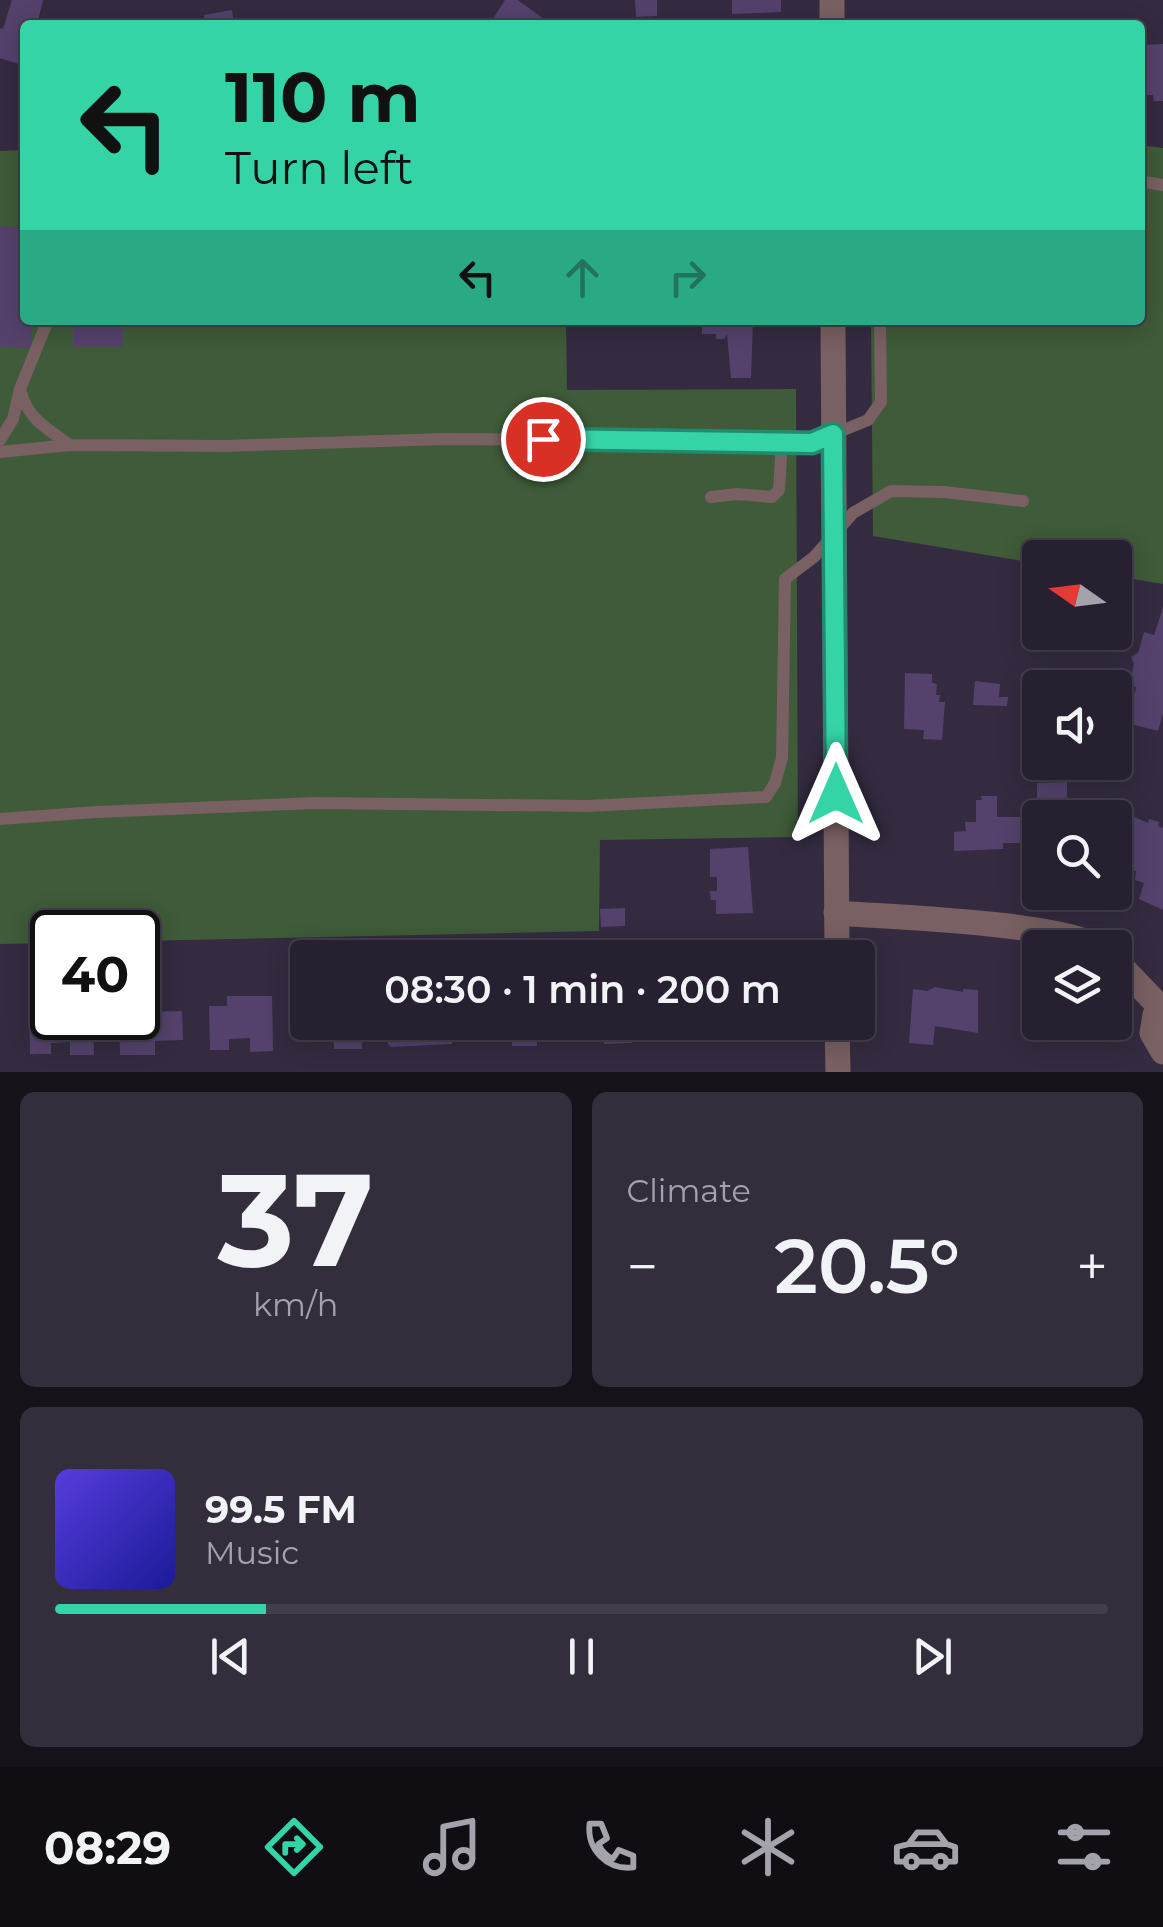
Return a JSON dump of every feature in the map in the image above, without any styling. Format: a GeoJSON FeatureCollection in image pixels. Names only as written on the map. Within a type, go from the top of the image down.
{"type":"FeatureCollection","features":[{"type":"Feature","properties":{"kind":"street"},"geometry":{"type":"LineString","coordinates":[[832,325],[836,940]]}},
{"type":"Feature","properties":{"kind":"street"},"geometry":{"type":"LineString","coordinates":[[836,913],[1031,930]]}},
{"type":"Feature","properties":{"kind":"street"},"geometry":{"type":"LineString","coordinates":[[1132,977],[1162,1007],[1155,1015],[1152,1034],[1163,1052]]}},
{"type":"Feature","properties":{"kind":"street"},"geometry":{"type":"LineString","coordinates":[[837,1040],[838,1072]]}},
{"type":"Feature","properties":{"kind":"lane"},"geometry":{"type":"LineString","coordinates":[[0,440],[13,419],[20,390],[46,325]]}},
{"type":"Feature","properties":{"kind":"lane"},"geometry":{"type":"LineString","coordinates":[[0,452],[70,445],[226,446],[520,439],[812,443],[868,420],[881,402],[880,325]]}},
{"type":"Feature","properties":{"kind":"lane"},"geometry":{"type":"LineString","coordinates":[[20,390],[24,407],[70,445]]}},
{"type":"Feature","properties":{"kind":"lane"},"geometry":{"type":"LineString","coordinates":[[711,497],[772,497],[779,490],[782,456],[778,442]]}},
{"type":"Feature","properties":{"kind":"lane"},"geometry":{"type":"LineString","coordinates":[[0,819],[314,803],[588,806],[766,797],[776,783],[782,758],[785,579],[814,557],[853,512],[891,491],[944,492],[1022,501]]}},
{"type":"Feature","properties":{"kind":"green space"},"geometry":{"type":"Polygon","coordinates":[[[1145,146],[1163,148],[1163,584],[1132,579],[1132,540],[1022,540],[1022,561],[873,536],[871,325],[1145,325],[1145,146]]]}},
{"type":"Feature","properties":{"kind":"green space"},"geometry":{"type":"Polygon","coordinates":[[[20,150],[20,325],[566,325],[567,390],[796,389],[798,837],[600,840],[599,931],[160,941],[160,910],[30,910],[30,943],[0,944],[0,151],[20,150]]]}},
{"type":"Feature","properties":{"kind":"building"},"geometry":{"type":"Polygon","coordinates":[[[12,0],[43,0],[38,20],[20,20],[20,64],[0,58],[0,28],[3,29],[12,0]]]}},
{"type":"Feature","properties":{"kind":"building"},"geometry":{"type":"Polygon","coordinates":[[[505,0],[518,0],[545,20],[492,20],[505,0]]]}},
{"type":"Feature","properties":{"kind":"building"},"geometry":{"type":"Polygon","coordinates":[[[635,0],[657,0],[657,16],[636,17],[635,0]]]}},
{"type":"Feature","properties":{"kind":"building"},"geometry":{"type":"Polygon","coordinates":[[[732,0],[781,0],[781,12],[732,14],[732,0]]]}},
{"type":"Feature","properties":{"kind":"building"},"geometry":{"type":"Polygon","coordinates":[[[232,10],[233,20],[204,20],[204,15],[232,10]]]}},
{"type":"Feature","properties":{"kind":"building"},"geometry":{"type":"Polygon","coordinates":[[[1163,44],[1163,101],[1145,95],[1145,45],[1163,44]]]}},
{"type":"Feature","properties":{"kind":"building"},"geometry":{"type":"Polygon","coordinates":[[[0,226],[20,228],[20,325],[32,325],[31,348],[0,347],[0,226]]]}},
{"type":"Feature","properties":{"kind":"building"},"geometry":{"type":"Polygon","coordinates":[[[73,325],[123,325],[123,347],[73,347],[73,325]]]}},
{"type":"Feature","properties":{"kind":"building"},"geometry":{"type":"Polygon","coordinates":[[[702,325],[753,325],[751,378],[731,378],[727,334],[724,339],[716,339],[716,334],[702,334],[702,325]]]}},
{"type":"Feature","properties":{"kind":"building"},"geometry":{"type":"Polygon","coordinates":[[[1163,607],[1163,713],[1158,731],[1132,724],[1132,692],[1136,687],[1132,686],[1131,657],[1138,653],[1144,632],[1154,635],[1163,607]]]}},
{"type":"Feature","properties":{"kind":"building"},"geometry":{"type":"Polygon","coordinates":[[[905,673],[932,674],[939,702],[945,702],[942,740],[923,739],[924,730],[904,729],[905,673]]]}},
{"type":"Feature","properties":{"kind":"building"},"geometry":{"type":"Polygon","coordinates":[[[975,681],[1000,684],[999,697],[1008,697],[1007,706],[973,705],[975,681]]]}},
{"type":"Feature","properties":{"kind":"building"},"geometry":{"type":"Polygon","coordinates":[[[1067,782],[1067,800],[1037,800],[1037,783],[1067,782]]]}},
{"type":"Feature","properties":{"kind":"building"},"geometry":{"type":"Polygon","coordinates":[[[981,796],[997,796],[997,817],[1022,817],[1022,843],[1003,843],[1003,849],[954,851],[954,832],[966,831],[965,822],[976,822],[976,800],[982,800],[981,796]]]}},
{"type":"Feature","properties":{"kind":"building"},"geometry":{"type":"Polygon","coordinates":[[[1132,816],[1148,823],[1149,819],[1159,822],[1158,826],[1163,828],[1163,910],[1139,899],[1144,883],[1135,880],[1136,871],[1132,870],[1132,816]]]}},
{"type":"Feature","properties":{"kind":"building"},"geometry":{"type":"Polygon","coordinates":[[[748,847],[753,913],[716,914],[716,900],[711,900],[710,891],[717,891],[717,877],[710,877],[710,849],[748,847]]]}},
{"type":"Feature","properties":{"kind":"building"},"geometry":{"type":"Polygon","coordinates":[[[625,908],[625,926],[601,927],[600,909],[625,908]]]}},
{"type":"Feature","properties":{"kind":"building"},"geometry":{"type":"Polygon","coordinates":[[[935,987],[963,992],[978,990],[978,1033],[935,1026],[933,1045],[909,1043],[913,989],[927,991],[935,987]]]}},
{"type":"Feature","properties":{"kind":"building"},"geometry":{"type":"Polygon","coordinates":[[[227,996],[272,996],[273,1051],[250,1052],[250,1038],[229,1039],[229,1050],[210,1050],[209,1006],[227,1006],[227,996]]]}},
{"type":"Feature","properties":{"kind":"building"},"geometry":{"type":"Polygon","coordinates":[[[29,997],[30,1040],[94,1040],[94,1055],[70,1055],[70,1042],[51,1043],[51,1054],[30,1054],[29,997]]]}},
{"type":"Feature","properties":{"kind":"building"},"geometry":{"type":"Polygon","coordinates":[[[182,1011],[183,1040],[155,1041],[155,1055],[120,1055],[120,1040],[160,1040],[160,1012],[182,1011]]]}},
{"type":"Feature","properties":{"kind":"building"},"geometry":{"type":"Polygon","coordinates":[[[334,1040],[362,1040],[362,1049],[334,1049],[334,1040]]]}},
{"type":"Feature","properties":{"kind":"building"},"geometry":{"type":"Polygon","coordinates":[[[388,1040],[452,1040],[452,1044],[388,1044],[388,1040]]]}},
{"type":"Feature","properties":{"kind":"building"},"geometry":{"type":"Polygon","coordinates":[[[512,1040],[537,1040],[537,1046],[512,1046],[512,1040]]]}},
{"type":"Feature","properties":{"kind":"building"},"geometry":{"type":"Polygon","coordinates":[[[604,1040],[632,1040],[632,1043],[604,1044],[604,1040]]]}},
{"type":"Feature","properties":{"kind":"route"},"geometry":{"type":"LineString","coordinates":[[543,439],[812,443],[833,434],[836,794]]}}]}
